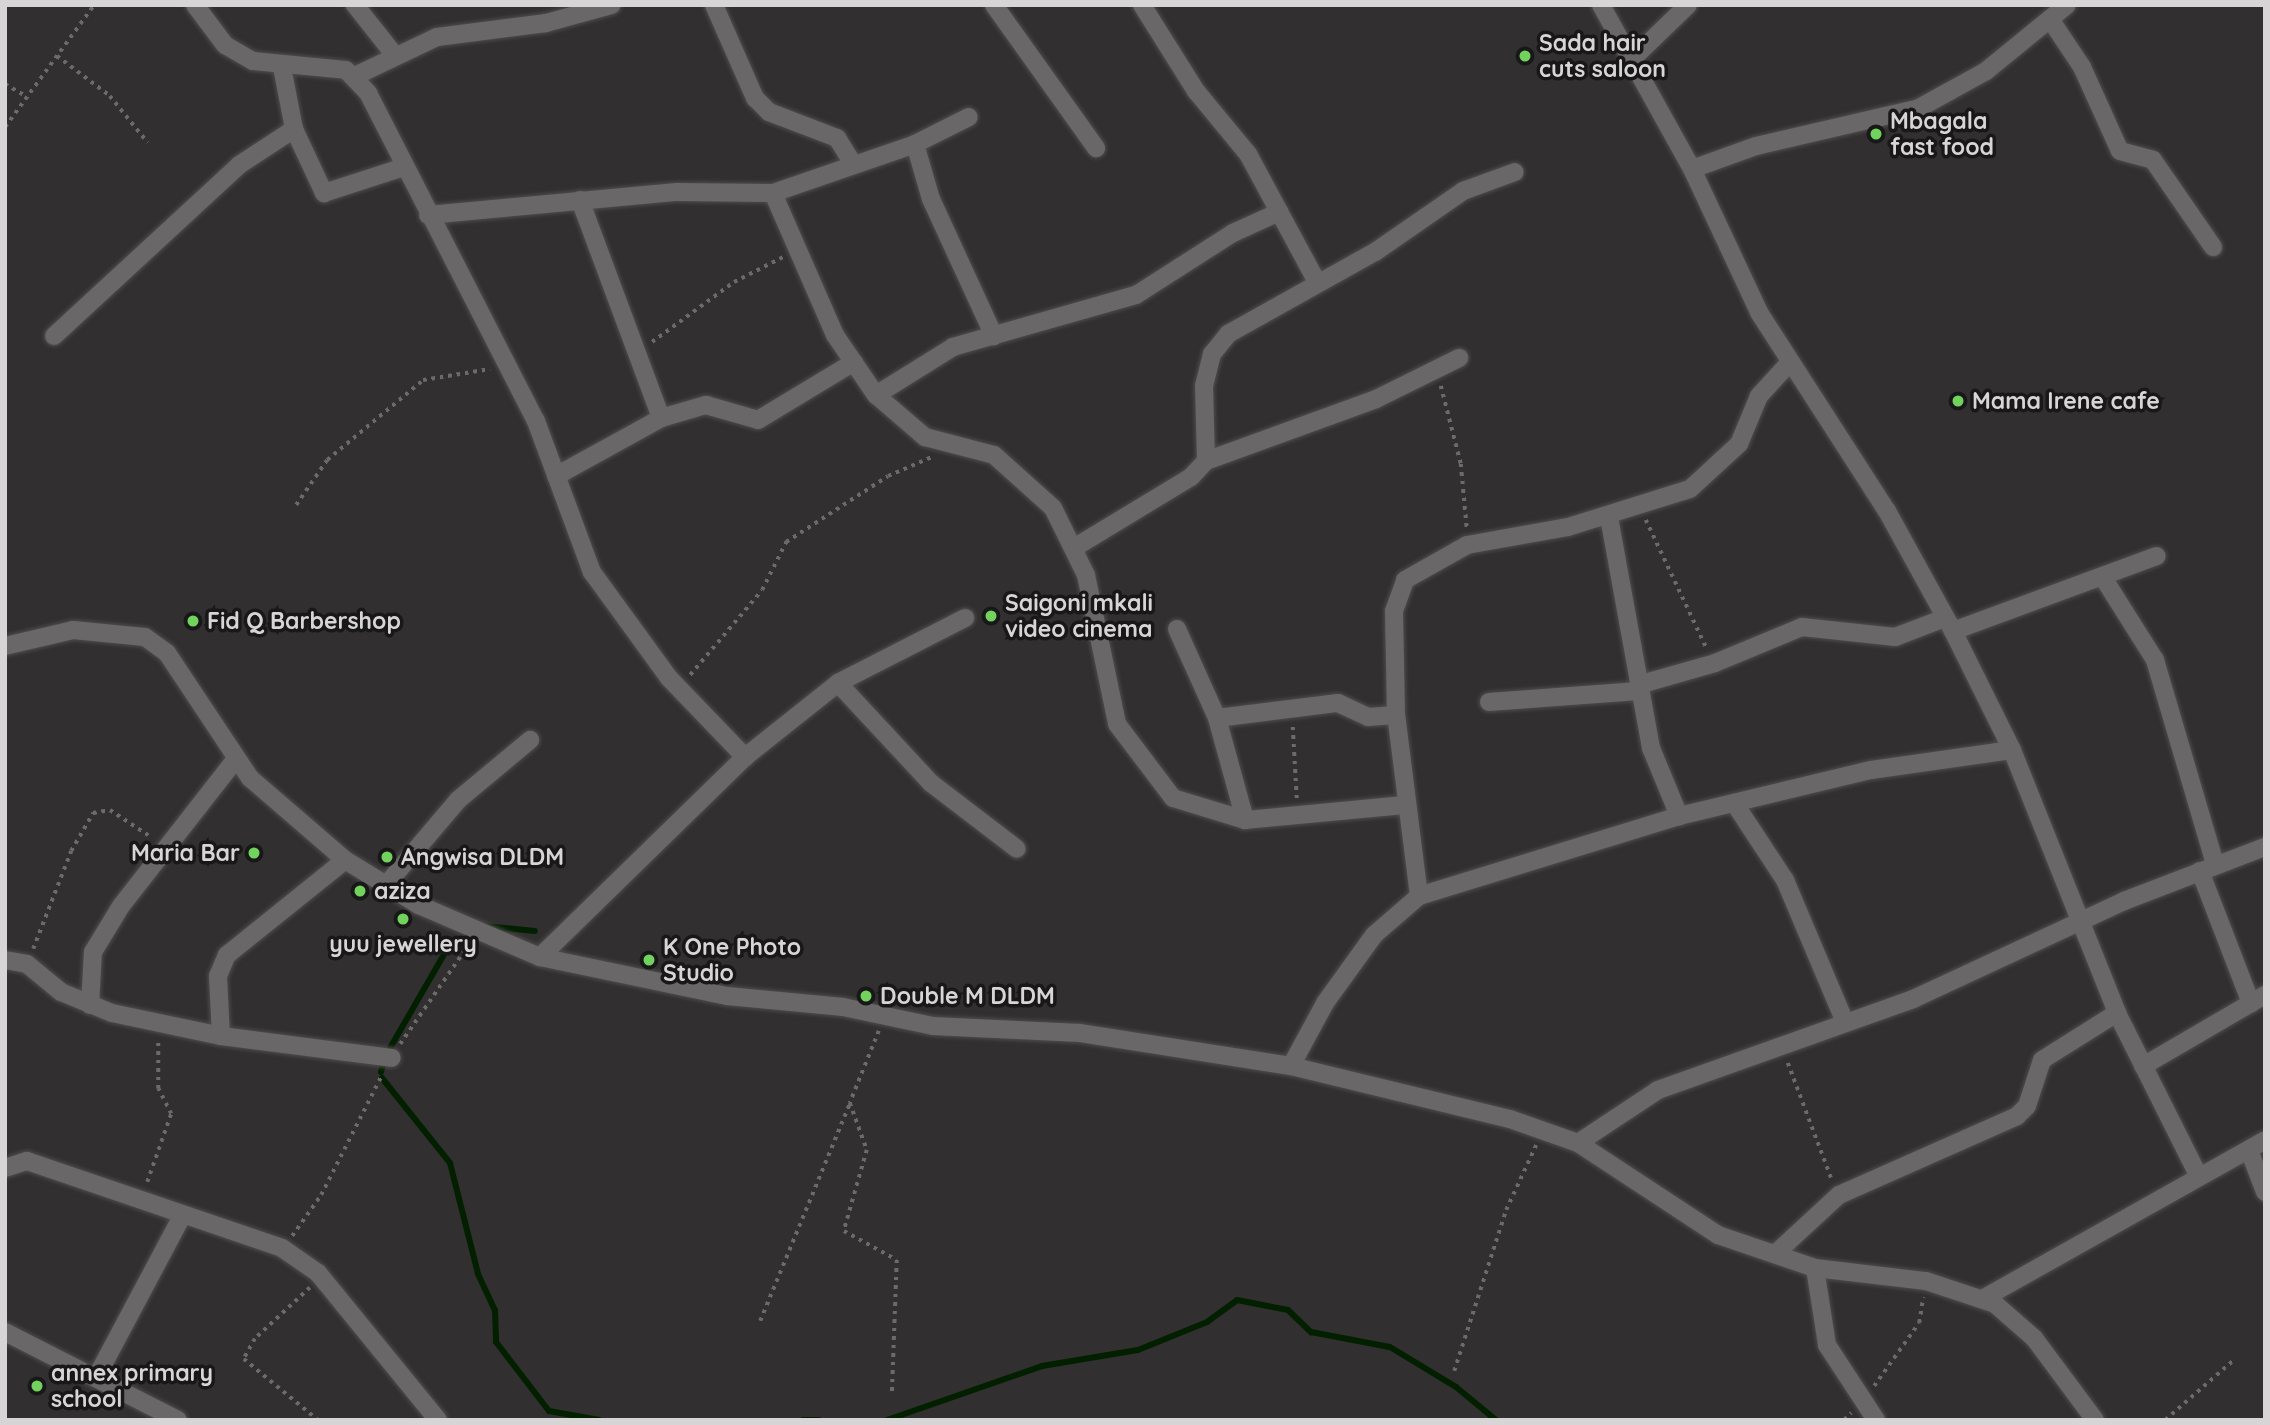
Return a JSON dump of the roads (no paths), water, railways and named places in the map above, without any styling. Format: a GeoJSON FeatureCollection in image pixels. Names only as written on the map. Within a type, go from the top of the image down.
{"type":"FeatureCollection","features":[{"type":"Feature","properties":{"kind":"street"},"geometry":{"type":"LineString","coordinates":[[195,5],[225,45],[282,67],[346,70],[355,76],[510,367],[556,476],[592,572],[678,688],[745,757]]}},
{"type":"Feature","properties":{"kind":"street"},"geometry":{"type":"LineString","coordinates":[[355,5],[393,53]]}},
{"type":"Feature","properties":{"kind":"street"},"geometry":{"type":"LineString","coordinates":[[355,76],[393,53],[437,37],[546,23],[611,5]]}},
{"type":"Feature","properties":{"kind":"street"},"geometry":{"type":"LineString","coordinates":[[714,5],[755,97],[769,112],[837,138],[852,162]]}},
{"type":"Feature","properties":{"kind":"street"},"geometry":{"type":"LineString","coordinates":[[994,5],[1096,148]]}},
{"type":"Feature","properties":{"kind":"street"},"geometry":{"type":"LineString","coordinates":[[1601,5],[1633,58],[1692,169],[1720,239],[1790,362],[1887,511],[1949,624],[2012,750],[2077,922],[2117,1013],[2199,1177]]}},
{"type":"Feature","properties":{"kind":"street"},"geometry":{"type":"LineString","coordinates":[[1633,58],[1688,5]]}},
{"type":"Feature","properties":{"kind":"street"},"geometry":{"type":"LineString","coordinates":[[1692,169],[1770,142],[1919,108],[1986,71],[2067,5]]}},
{"type":"Feature","properties":{"kind":"street"},"geometry":{"type":"LineString","coordinates":[[1150,9],[1196,91],[1248,154],[1317,282]]}},
{"type":"Feature","properties":{"kind":"street"},"geometry":{"type":"LineString","coordinates":[[2050,19],[2082,67],[2120,151],[2154,160],[2213,247]]}},
{"type":"Feature","properties":{"kind":"street"},"geometry":{"type":"LineString","coordinates":[[282,67],[294,129],[324,193],[404,167]]}},
{"type":"Feature","properties":{"kind":"street"},"geometry":{"type":"LineString","coordinates":[[428,215],[580,200],[773,193],[852,162],[915,144],[969,117]]}},
{"type":"Feature","properties":{"kind":"street"},"geometry":{"type":"LineString","coordinates":[[54,335],[239,165],[294,129]]}},
{"type":"Feature","properties":{"kind":"street"},"geometry":{"type":"LineString","coordinates":[[915,144],[931,199],[994,336]]}},
{"type":"Feature","properties":{"kind":"street"},"geometry":{"type":"LineString","coordinates":[[1206,461],[1204,386],[1212,354],[1228,334],[1463,191],[1516,172]]}},
{"type":"Feature","properties":{"kind":"street"},"geometry":{"type":"LineString","coordinates":[[773,193],[798,252],[854,362],[876,395],[925,437],[994,454],[1025,478],[1077,546],[1108,696],[1126,742],[1173,798],[1245,820],[1403,805]]}},
{"type":"Feature","properties":{"kind":"street"},"geometry":{"type":"LineString","coordinates":[[580,200],[636,356],[662,418]]}},
{"type":"Feature","properties":{"kind":"street"},"geometry":{"type":"LineString","coordinates":[[876,395],[924,362],[994,336],[1136,295],[1233,233],[1279,212]]}},
{"type":"Feature","properties":{"kind":"street"},"geometry":{"type":"LineString","coordinates":[[1077,546],[1191,477],[1206,461],[1274,440],[1436,371],[1460,358]]}},
{"type":"Feature","properties":{"kind":"street"},"geometry":{"type":"LineString","coordinates":[[556,476],[662,418],[706,405],[758,420],[854,362]]}},
{"type":"Feature","properties":{"kind":"street"},"geometry":{"type":"LineString","coordinates":[[1419,896],[1403,805],[1396,715],[1394,611],[1405,580],[1467,545],[1641,509],[1704,481],[1738,444],[1759,396],[1790,362]]}},
{"type":"Feature","properties":{"kind":"street"},"geometry":{"type":"LineString","coordinates":[[1609,517],[1651,748],[1679,816]]}},
{"type":"Feature","properties":{"kind":"street"},"geometry":{"type":"LineString","coordinates":[[1489,702],[1638,688],[1715,663],[1802,627],[1895,637],[2104,579],[2157,556]]}},
{"type":"Feature","properties":{"kind":"street"},"geometry":{"type":"LineString","coordinates":[[2104,579],[2155,660],[2208,867],[2258,999],[2143,1066]]}},
{"type":"Feature","properties":{"kind":"street"},"geometry":{"type":"LineString","coordinates":[[540,957],[745,757],[838,683],[965,618]]}},
{"type":"Feature","properties":{"kind":"street"},"geometry":{"type":"LineString","coordinates":[[1177,629],[1217,718],[1245,820]]}},
{"type":"Feature","properties":{"kind":"street"},"geometry":{"type":"LineString","coordinates":[[5,646],[74,630],[145,637],[189,683],[236,760],[266,794],[345,860],[386,885],[478,932],[540,957],[727,996],[885,1016],[933,1026],[1080,1033],[1291,1066],[1543,1131],[1578,1143],[1670,1209],[1717,1235],[1815,1268],[1926,1281],[1984,1298],[2034,1338],[2095,1420]]}},
{"type":"Feature","properties":{"kind":"street"},"geometry":{"type":"LineString","coordinates":[[838,683],[931,783],[1017,849]]}},
{"type":"Feature","properties":{"kind":"street"},"geometry":{"type":"LineString","coordinates":[[1217,718],[1338,703],[1368,717],[1396,715]]}},
{"type":"Feature","properties":{"kind":"street"},"geometry":{"type":"LineString","coordinates":[[386,885],[458,800],[530,740]]}},
{"type":"Feature","properties":{"kind":"street"},"geometry":{"type":"LineString","coordinates":[[1291,1066],[1325,1003],[1374,935],[1419,896],[1679,816],[1871,770],[2012,750]]}},
{"type":"Feature","properties":{"kind":"street"},"geometry":{"type":"LineString","coordinates":[[90,1005],[93,952],[165,845],[236,760]]}},
{"type":"Feature","properties":{"kind":"street"},"geometry":{"type":"LineString","coordinates":[[1735,804],[1786,880],[1845,1022]]}},
{"type":"Feature","properties":{"kind":"street"},"geometry":{"type":"LineString","coordinates":[[1578,1143],[1658,1090],[1781,1043],[1913,999],[2077,922],[2208,867],[2265,847]]}},
{"type":"Feature","properties":{"kind":"street"},"geometry":{"type":"LineString","coordinates":[[220,1036],[218,976],[227,955],[345,860]]}},
{"type":"Feature","properties":{"kind":"street"},"geometry":{"type":"LineString","coordinates":[[5,960],[27,964],[61,992],[90,1005],[220,1036],[392,1058]]}},
{"type":"Feature","properties":{"kind":"street"},"geometry":{"type":"LineString","coordinates":[[1775,1254],[1839,1195],[2017,1116],[2026,1107],[2042,1060],[2117,1013]]}},
{"type":"Feature","properties":{"kind":"street"},"geometry":{"type":"LineString","coordinates":[[1984,1298],[2257,1145],[2265,1192]]}},
{"type":"Feature","properties":{"kind":"street"},"geometry":{"type":"LineString","coordinates":[[5,1168],[27,1161],[139,1204],[183,1214],[282,1248],[322,1277],[438,1420]]}},
{"type":"Feature","properties":{"kind":"street"},"geometry":{"type":"LineString","coordinates":[[97,1376],[183,1214]]}},
{"type":"Feature","properties":{"kind":"street"},"geometry":{"type":"LineString","coordinates":[[1815,1268],[1827,1345],[1861,1402],[1877,1420]]}},
{"type":"Feature","properties":{"kind":"street"},"geometry":{"type":"LineString","coordinates":[[5,1332],[97,1376],[178,1420]]}},
{"type":"Feature","properties":{"kind":"waterway"},"geometry":{"type":"LineString","coordinates":[[484,926],[535,931]]}},
{"type":"Feature","properties":{"kind":"waterway"},"geometry":{"type":"LineString","coordinates":[[390,1048],[446,951]]}},
{"type":"Feature","properties":{"kind":"waterway"},"geometry":{"type":"LineString","coordinates":[[381,1072],[384,1060]]}},
{"type":"Feature","properties":{"kind":"waterway"},"geometry":{"type":"LineString","coordinates":[[382,1078],[450,1163],[478,1274],[495,1310],[496,1342],[549,1411],[599,1420]]}},
{"type":"Feature","properties":{"kind":"waterway"},"geometry":{"type":"LineString","coordinates":[[887,1420],[1042,1366],[1138,1350],[1207,1322],[1237,1300],[1288,1310],[1311,1332],[1390,1347],[1456,1387],[1496,1420]]}},
{"type":"Feature","properties":{"kind":"waterway"},"geometry":{"type":"LineString","coordinates":[[803,1420],[819,1420]]}},
{"type":"Feature","properties":{"kind":"place","name":"Sada hair cuts saloon"},"geometry":{"type":"Point","coordinates":[1525,56]}},
{"type":"Feature","properties":{"kind":"place","name":"Mbagala fast food"},"geometry":{"type":"Point","coordinates":[1876,134]}},
{"type":"Feature","properties":{"kind":"place","name":"Mama Irene cafe"},"geometry":{"type":"Point","coordinates":[1958,401]}},
{"type":"Feature","properties":{"kind":"place","name":"Saigoni mkali video cinema"},"geometry":{"type":"Point","coordinates":[991,616]}},
{"type":"Feature","properties":{"kind":"place","name":"Fid Q Barbershop"},"geometry":{"type":"Point","coordinates":[193,621]}},
{"type":"Feature","properties":{"kind":"place","name":"Maria Bar"},"geometry":{"type":"Point","coordinates":[254,853]}},
{"type":"Feature","properties":{"kind":"place","name":"Angwisa DLDM"},"geometry":{"type":"Point","coordinates":[387,857]}},
{"type":"Feature","properties":{"kind":"place","name":"aziza"},"geometry":{"type":"Point","coordinates":[360,891]}},
{"type":"Feature","properties":{"kind":"place","name":"yuu jewellery"},"geometry":{"type":"Point","coordinates":[403,919]}},
{"type":"Feature","properties":{"kind":"place","name":"K One Photo Studio"},"geometry":{"type":"Point","coordinates":[649,960]}},
{"type":"Feature","properties":{"kind":"place","name":"Double M DLDM"},"geometry":{"type":"Point","coordinates":[866,996]}},
{"type":"Feature","properties":{"kind":"place","name":"annex primary school"},"geometry":{"type":"Point","coordinates":[37,1386]}}]}
